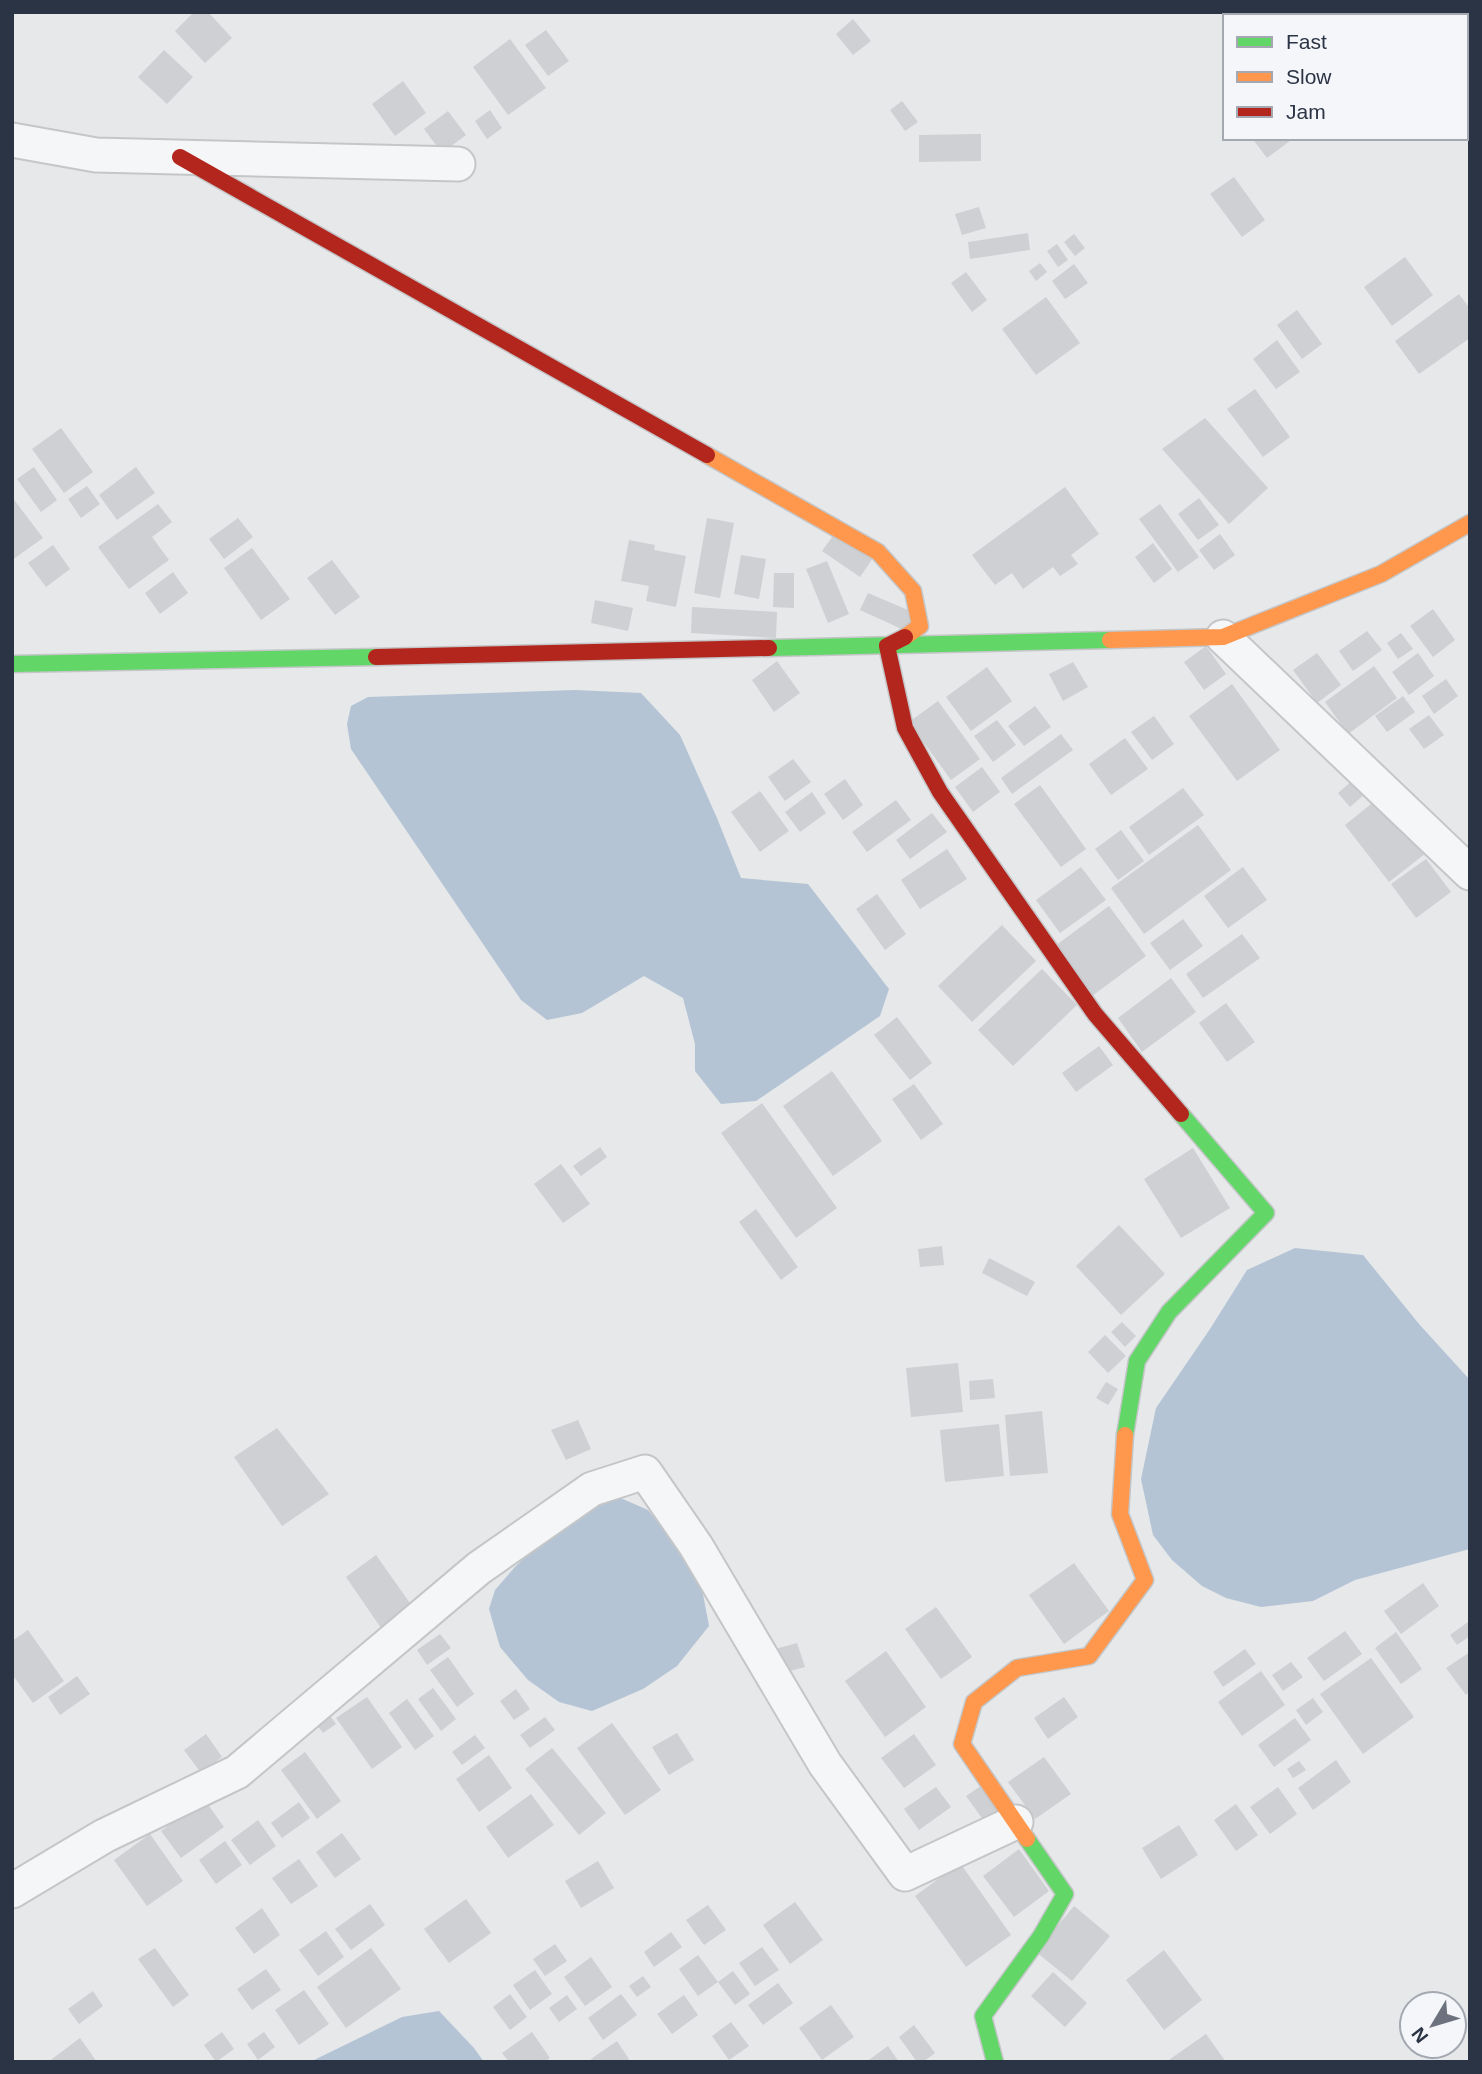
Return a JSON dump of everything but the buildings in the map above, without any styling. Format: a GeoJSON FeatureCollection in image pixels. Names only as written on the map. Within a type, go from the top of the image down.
{"type":"FeatureCollection","features":[{"type":"Feature","properties":{"kind":"street"},"geometry":{"type":"LineString","coordinates":[[12,140],[96,155],[458,163]]}},
{"type":"Feature","properties":{"kind":"street"},"geometry":{"type":"LineString","coordinates":[[180,157],[878,552],[913,591],[920,626],[887,646]]}},
{"type":"Feature","properties":{"kind":"street"},"geometry":{"type":"LineString","coordinates":[[12,664],[1223,637],[1381,574],[1470,523]]}},
{"type":"Feature","properties":{"kind":"street"},"geometry":{"type":"LineString","coordinates":[[1223,637],[1470,873]]}},
{"type":"Feature","properties":{"kind":"street"},"geometry":{"type":"LineString","coordinates":[[887,646],[905,728],[940,792],[1096,1014],[1266,1213],[1170,1312],[1137,1361],[1125,1434],[1120,1514],[1144,1580],[1089,1656],[1017,1668],[974,1702],[962,1744],[1065,1894],[1041,1936],[983,2016],[995,2062]]}},
{"type":"Feature","properties":{"kind":"street"},"geometry":{"type":"LineString","coordinates":[[12,1891],[104,1836],[237,1772],[479,1568],[592,1489],[645,1472],[696,1546],[825,1764],[905,1874],[1016,1822]]}},
{"type":"Feature","properties":{"kind":"water"},"geometry":{"type":"Polygon","coordinates":[[[575,690],[641,693],[680,735],[741,878],[808,884],[889,989],[880,1016],[756,1101],[721,1104],[695,1071],[695,1044],[683,998],[644,976],[582,1013],[547,1020],[521,1000],[351,749],[347,724],[351,706],[368,697],[575,690]]]}},
{"type":"Feature","properties":{"kind":"water"},"geometry":{"type":"Polygon","coordinates":[[[1295,1248],[1363,1255],[1419,1324],[1470,1380],[1470,1549],[1355,1580],[1313,1601],[1261,1607],[1226,1598],[1202,1586],[1172,1560],[1153,1535],[1141,1479],[1156,1408],[1247,1270],[1295,1248]]]}},
{"type":"Feature","properties":{"kind":"water"},"geometry":{"type":"Polygon","coordinates":[[[616,1496],[648,1510],[681,1551],[702,1589],[709,1626],[677,1666],[643,1689],[592,1711],[559,1702],[528,1680],[500,1647],[489,1609],[495,1590],[560,1523],[616,1496]]]}},
{"type":"Feature","properties":{"kind":"water"},"geometry":{"type":"Polygon","coordinates":[[[439,2011],[484,2062],[310,2062],[402,2017],[439,2011]]]}},
{"type":"Feature","properties":{"kind":"traffic: fast"},"geometry":{"type":"LineString","coordinates":[[769,648],[1110,640]]}},
{"type":"Feature","properties":{"kind":"traffic: fast"},"geometry":{"type":"LineString","coordinates":[[12,664],[376,657]]}},
{"type":"Feature","properties":{"kind":"traffic: fast"},"geometry":{"type":"LineString","coordinates":[[1125,1435],[1137,1361],[1169,1312],[1266,1213],[1181,1114]]}},
{"type":"Feature","properties":{"kind":"traffic: fast"},"geometry":{"type":"LineString","coordinates":[[995,2062],[983,2016],[1041,1936],[1065,1894],[1027,1839]]}},
{"type":"Feature","properties":{"kind":"traffic: slow"},"geometry":{"type":"LineString","coordinates":[[707,455],[878,552],[913,591],[920,626],[905,637]]}},
{"type":"Feature","properties":{"kind":"traffic: slow"},"geometry":{"type":"LineString","coordinates":[[1110,640],[1223,637],[1381,574],[1470,523]]}},
{"type":"Feature","properties":{"kind":"traffic: slow"},"geometry":{"type":"LineString","coordinates":[[1027,1839],[962,1744],[974,1702],[1017,1668],[1089,1656],[1145,1580],[1120,1514],[1125,1435]]}},
{"type":"Feature","properties":{"kind":"traffic: jam"},"geometry":{"type":"LineString","coordinates":[[180,157],[707,455]]}},
{"type":"Feature","properties":{"kind":"traffic: jam"},"geometry":{"type":"LineString","coordinates":[[905,637],[887,646],[905,728],[940,792],[1095,1014],[1181,1114]]}},
{"type":"Feature","properties":{"kind":"traffic: jam"},"geometry":{"type":"LineString","coordinates":[[376,657],[769,648]]}}]}
